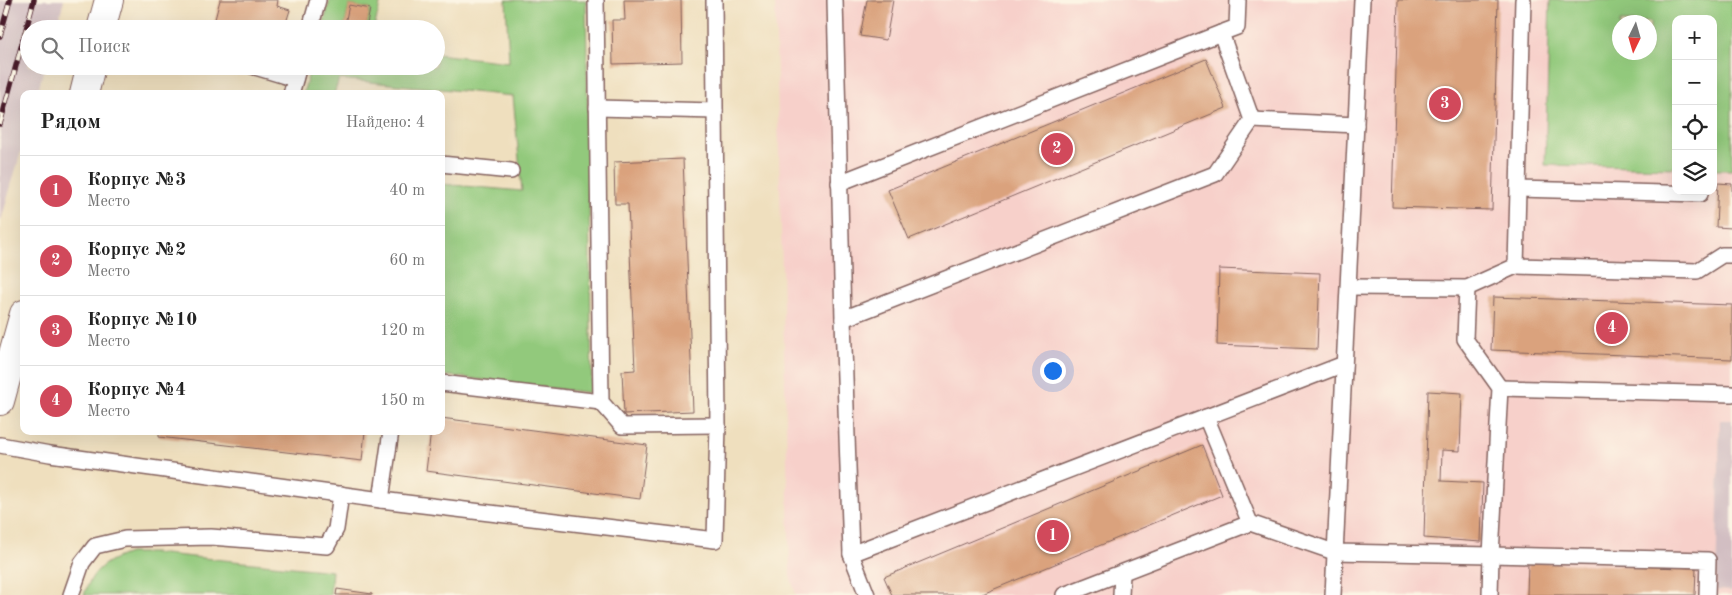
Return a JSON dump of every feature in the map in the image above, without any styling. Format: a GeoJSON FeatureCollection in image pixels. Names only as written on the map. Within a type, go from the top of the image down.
{"type":"FeatureCollection","features":[{"type":"Feature","properties":{"kind":"street"},"geometry":{"type":"LineString","coordinates":[[85,90],[89,75]]}},
{"type":"Feature","properties":{"kind":"street"},"geometry":{"type":"LineString","coordinates":[[0,401],[20,328]]}},
{"type":"Feature","properties":{"kind":"lane"},"geometry":{"type":"LineString","coordinates":[[312,20],[318,0]]}},
{"type":"Feature","properties":{"kind":"lane"},"geometry":{"type":"LineString","coordinates":[[596,0],[602,402],[622,426],[718,425]]}},
{"type":"Feature","properties":{"kind":"lane"},"geometry":{"type":"LineString","coordinates":[[0,445],[50,454],[381,500],[715,540],[718,425],[714,0]]}},
{"type":"Feature","properties":{"kind":"lane"},"geometry":{"type":"LineString","coordinates":[[835,0],[851,554],[867,595]]}},
{"type":"Feature","properties":{"kind":"lane"},"geometry":{"type":"LineString","coordinates":[[839,183],[1237,27],[1238,0]]}},
{"type":"Feature","properties":{"kind":"lane"},"geometry":{"type":"LineString","coordinates":[[1333,595],[1362,0]]}},
{"type":"Feature","properties":{"kind":"lane"},"geometry":{"type":"LineString","coordinates":[[1516,266],[1523,0]]}},
{"type":"Feature","properties":{"kind":"lane"},"geometry":{"type":"LineString","coordinates":[[1221,34],[1252,120]]}},
{"type":"Feature","properties":{"kind":"lane"},"geometry":{"type":"LineString","coordinates":[[280,75],[295,80]]}},
{"type":"Feature","properties":{"kind":"lane"},"geometry":{"type":"LineString","coordinates":[[597,108],[715,111]]}},
{"type":"Feature","properties":{"kind":"lane"},"geometry":{"type":"LineString","coordinates":[[843,319],[1215,174],[1252,120]]}},
{"type":"Feature","properties":{"kind":"lane"},"geometry":{"type":"LineString","coordinates":[[1252,120],[1356,125]]}},
{"type":"Feature","properties":{"kind":"lane"},"geometry":{"type":"LineString","coordinates":[[445,164],[511,171]]}},
{"type":"Feature","properties":{"kind":"lane"},"geometry":{"type":"LineString","coordinates":[[1518,189],[1672,193]]}},
{"type":"Feature","properties":{"kind":"lane"},"geometry":{"type":"LineString","coordinates":[[1348,286],[1467,288],[1516,266],[1698,271],[1722,255],[1732,255]]}},
{"type":"Feature","properties":{"kind":"lane"},"geometry":{"type":"LineString","coordinates":[[1467,288],[1465,339],[1500,388],[1490,595]]}},
{"type":"Feature","properties":{"kind":"lane"},"geometry":{"type":"LineString","coordinates":[[851,554],[1344,364]]}},
{"type":"Feature","properties":{"kind":"lane"},"geometry":{"type":"LineString","coordinates":[[445,383],[602,402]]}},
{"type":"Feature","properties":{"kind":"lane"},"geometry":{"type":"LineString","coordinates":[[1500,388],[1732,394]]}},
{"type":"Feature","properties":{"kind":"lane"},"geometry":{"type":"LineString","coordinates":[[1206,417],[1250,523]]}},
{"type":"Feature","properties":{"kind":"lane"},"geometry":{"type":"LineString","coordinates":[[381,500],[390,435]]}},
{"type":"Feature","properties":{"kind":"lane"},"geometry":{"type":"LineString","coordinates":[[70,595],[82,563],[95,546],[125,539],[211,537],[327,546],[336,529],[341,494]]}},
{"type":"Feature","properties":{"kind":"lane"},"geometry":{"type":"LineString","coordinates":[[1064,595],[1250,523],[1334,552],[1708,560],[1707,595]]}},
{"type":"Feature","properties":{"kind":"lane"},"geometry":{"type":"LineString","coordinates":[[1121,595],[1122,573]]}},
{"type":"Feature","properties":{"kind":"shaded area"},"geometry":{"type":"Polygon","coordinates":[[[0,0],[64,0],[58,20],[20,20],[20,75],[42,75],[38,90],[20,90],[20,155],[0,224],[0,0]]]}},
{"type":"Feature","properties":{"kind":"shaded area"},"geometry":{"type":"Polygon","coordinates":[[[775,0],[1732,0],[1732,420],[1720,420],[1716,590],[1732,591],[1732,595],[796,595],[790,576],[775,0]]]}},
{"type":"Feature","properties":{"kind":"shaded area"},"geometry":{"type":"Polygon","coordinates":[[[1720,420],[1732,420],[1732,591],[1716,590],[1720,420]]]}},
{"type":"Feature","properties":{"kind":"green space"},"geometry":{"type":"Polygon","coordinates":[[[330,0],[381,0],[376,20],[368,20],[370,9],[349,5],[346,20],[324,20],[330,0]]]}},
{"type":"Feature","properties":{"kind":"green space"},"geometry":{"type":"Polygon","coordinates":[[[506,0],[586,0],[592,393],[445,375],[445,184],[522,191],[513,96],[339,79],[335,90],[304,90],[308,75],[445,75],[445,55],[509,62],[506,0]]]}},
{"type":"Feature","properties":{"kind":"green space"},"geometry":{"type":"Polygon","coordinates":[[[1550,0],[1732,0],[1732,170],[1717,170],[1717,15],[1672,15],[1672,168],[1545,165],[1550,0]]]}},
{"type":"Feature","properties":{"kind":"green space"},"geometry":{"type":"Polygon","coordinates":[[[129,553],[154,553],[332,571],[330,595],[84,595],[91,579],[100,568],[106,563],[129,553]]]}},
{"type":"Feature","properties":{"kind":"building"},"geometry":{"type":"Polygon","coordinates":[[[220,0],[278,0],[277,6],[290,10],[287,20],[215,20],[220,0]]]}},
{"type":"Feature","properties":{"kind":"building"},"geometry":{"type":"Polygon","coordinates":[[[624,0],[681,0],[682,62],[613,64],[612,20],[625,20],[624,0]]]}},
{"type":"Feature","properties":{"kind":"building"},"geometry":{"type":"Polygon","coordinates":[[[867,0],[893,0],[886,40],[860,36],[867,0]]]}},
{"type":"Feature","properties":{"kind":"building"},"geometry":{"type":"Polygon","coordinates":[[[1398,0],[1498,0],[1492,210],[1392,207],[1398,0]]]}},
{"type":"Feature","properties":{"kind":"building"},"geometry":{"type":"Polygon","coordinates":[[[349,5],[370,9],[368,20],[346,20],[349,5]]]}},
{"type":"Feature","properties":{"kind":"building"},"geometry":{"type":"Polygon","coordinates":[[[1206,59],[1226,108],[909,239],[888,190],[1206,59]]]}},
{"type":"Feature","properties":{"kind":"building"},"geometry":{"type":"Polygon","coordinates":[[[683,159],[693,411],[624,414],[622,371],[635,370],[628,204],[615,204],[614,162],[683,159]]]}},
{"type":"Feature","properties":{"kind":"building"},"geometry":{"type":"Polygon","coordinates":[[[1718,183],[1732,184],[1732,228],[1716,227],[1718,183]]]}},
{"type":"Feature","properties":{"kind":"building"},"geometry":{"type":"Polygon","coordinates":[[[1219,269],[1320,273],[1317,349],[1217,345],[1219,269]]]}},
{"type":"Feature","properties":{"kind":"building"},"geometry":{"type":"Polygon","coordinates":[[[1493,297],[1732,305],[1732,359],[1491,350],[1493,297]]]}},
{"type":"Feature","properties":{"kind":"building"},"geometry":{"type":"Polygon","coordinates":[[[1428,391],[1462,393],[1460,451],[1442,450],[1441,481],[1483,483],[1481,542],[1424,538],[1428,391]]]}},
{"type":"Feature","properties":{"kind":"building"},"geometry":{"type":"Polygon","coordinates":[[[445,419],[647,445],[640,499],[426,471],[430,435],[445,435],[445,419]]]}},
{"type":"Feature","properties":{"kind":"building"},"geometry":{"type":"Polygon","coordinates":[[[159,435],[365,435],[362,461],[159,437],[159,435]]]}},
{"type":"Feature","properties":{"kind":"building"},"geometry":{"type":"Polygon","coordinates":[[[1202,445],[1222,495],[980,595],[892,595],[884,577],[1202,445]]]}},
{"type":"Feature","properties":{"kind":"building"},"geometry":{"type":"Polygon","coordinates":[[[1528,562],[1696,568],[1695,595],[1527,595],[1528,562]]]}},
{"type":"Feature","properties":{"kind":"building"},"geometry":{"type":"Polygon","coordinates":[[[337,589],[372,594],[372,595],[336,595],[337,589]]]}},
{"type":"Feature","properties":{"kind":"railway"},"geometry":{"type":"LineString","coordinates":[[0,36],[10,0]]}},
{"type":"Feature","properties":{"kind":"railway"},"geometry":{"type":"LineString","coordinates":[[29,20],[34,0]]}},
{"type":"Feature","properties":{"kind":"railway"},"geometry":{"type":"LineString","coordinates":[[0,124],[20,51]]}},
{"type":"Feature","properties":{"kind":"place","name":"Корпус №10"},"geometry":{"type":"Point","coordinates":[1445,104]}},
{"type":"Feature","properties":{"kind":"place","name":"Корпус №2"},"geometry":{"type":"Point","coordinates":[1057,149]}},
{"type":"Feature","properties":{"kind":"place","name":"Корпус №4"},"geometry":{"type":"Point","coordinates":[1612,328]}},
{"type":"Feature","properties":{"kind":"place","name":"Корпус №3"},"geometry":{"type":"Point","coordinates":[1053,536]}}]}
